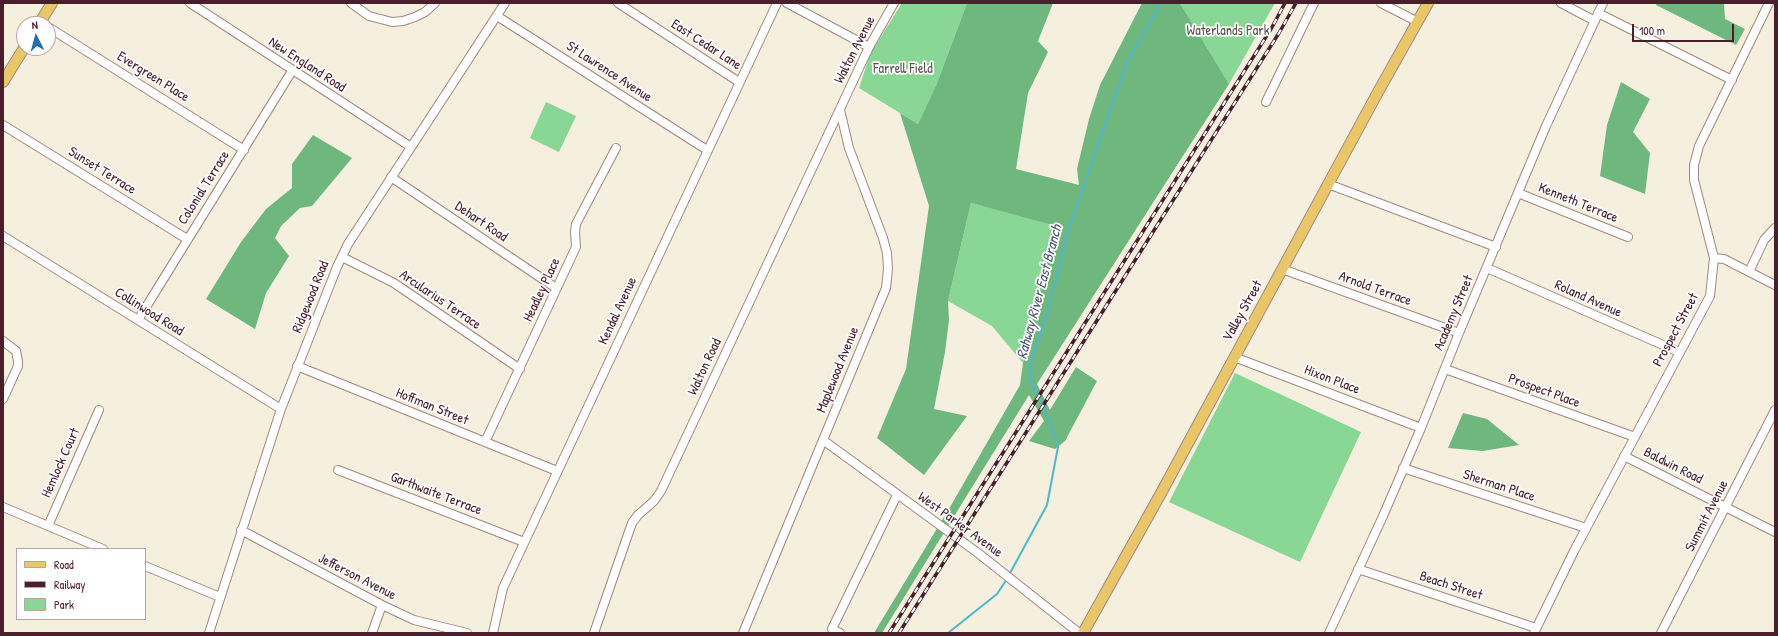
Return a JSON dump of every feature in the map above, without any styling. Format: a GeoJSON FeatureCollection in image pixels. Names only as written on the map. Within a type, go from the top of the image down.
{"type":"FeatureCollection","features":[{"type":"Feature","properties":{"kind":"main road"},"geometry":{"type":"LineString","coordinates":[[46,16],[52,3]]}},
{"type":"Feature","properties":{"kind":"main road","name":"Valley Street"},"geometry":{"type":"LineString","coordinates":[[1083,633],[1160,495],[1378,92],[1428,3]]}},
{"type":"Feature","properties":{"kind":"main road"},"geometry":{"type":"LineString","coordinates":[[3,82],[19,56]]}},
{"type":"Feature","properties":{"kind":"street","name":"New England Road"},"geometry":{"type":"LineString","coordinates":[[190,3],[292,71],[411,147]]}},
{"type":"Feature","properties":{"kind":"street"},"geometry":{"type":"LineString","coordinates":[[351,3],[369,16],[392,22],[403,21],[414,17],[425,12],[435,3]]}},
{"type":"Feature","properties":{"kind":"street","name":"Ridgewood Road"},"geometry":{"type":"LineString","coordinates":[[209,633],[281,409],[297,366],[348,244],[498,16],[505,3]]}},
{"type":"Feature","properties":{"kind":"street","name":"East Cedar Lane"},"geometry":{"type":"LineString","coordinates":[[618,3],[739,82]]}},
{"type":"Feature","properties":{"kind":"street","name":"Kendal Avenue"},"geometry":{"type":"LineString","coordinates":[[493,633],[503,588],[777,3]]}},
{"type":"Feature","properties":{"kind":"street"},"geometry":{"type":"LineString","coordinates":[[787,3],[869,47]]}},
{"type":"Feature","properties":{"kind":"street","name":"Walton Avenue"},"geometry":{"type":"LineString","coordinates":[[840,110],[869,47],[894,3]]}},
{"type":"Feature","properties":{"kind":"street"},"geometry":{"type":"LineString","coordinates":[[1266,102],[1314,3]]}},
{"type":"Feature","properties":{"kind":"street"},"geometry":{"type":"LineString","coordinates":[[1381,3],[1418,22]]}},
{"type":"Feature","properties":{"kind":"street"},"geometry":{"type":"LineString","coordinates":[[1561,3],[1597,17],[1732,80]]}},
{"type":"Feature","properties":{"kind":"street","name":"Academy Street"},"geometry":{"type":"LineString","coordinates":[[1329,633],[1404,468],[1445,370],[1458,333],[1496,247],[1546,126],[1603,3]]}},
{"type":"Feature","properties":{"kind":"street","name":"Prospect Street"},"geometry":{"type":"LineString","coordinates":[[1535,630],[1586,528],[1710,296],[1714,258],[1694,180],[1694,165],[1699,146],[1769,3]]}},
{"type":"Feature","properties":{"kind":"street","name":"St Lawrence Avenue"},"geometry":{"type":"LineString","coordinates":[[498,16],[707,150]]}},
{"type":"Feature","properties":{"kind":"street","name":"Evergreen Place"},"geometry":{"type":"LineString","coordinates":[[56,33],[244,150]]}},
{"type":"Feature","properties":{"kind":"street","name":"Colonial Terrace"},"geometry":{"type":"LineString","coordinates":[[138,320],[292,71]]}},
{"type":"Feature","properties":{"kind":"street","name":"Maplewood Avenue"},"geometry":{"type":"LineString","coordinates":[[743,633],[886,288],[888,269],[887,253],[883,238],[849,148],[840,110]]}},
{"type":"Feature","properties":{"kind":"street","name":"Walton Road"},"geometry":{"type":"LineString","coordinates":[[594,633],[632,523],[638,515],[654,501],[661,491],[840,110]]}},
{"type":"Feature","properties":{"kind":"street","name":"Sunset Terrace"},"geometry":{"type":"LineString","coordinates":[[3,125],[187,239]]}},
{"type":"Feature","properties":{"kind":"street","name":"Headley Place"},"geometry":{"type":"LineString","coordinates":[[485,442],[576,247],[576,224],[616,148]]}},
{"type":"Feature","properties":{"kind":"street","name":"Dehart Road"},"geometry":{"type":"LineString","coordinates":[[392,177],[556,288]]}},
{"type":"Feature","properties":{"kind":"street"},"geometry":{"type":"LineString","coordinates":[[1328,184],[1496,247]]}},
{"type":"Feature","properties":{"kind":"street","name":"Kenneth Terrace"},"geometry":{"type":"LineString","coordinates":[[1518,193],[1628,237]]}},
{"type":"Feature","properties":{"kind":"street"},"geometry":{"type":"LineString","coordinates":[[1749,272],[1764,240],[1775,228]]}},
{"type":"Feature","properties":{"kind":"street","name":"Collinwood Road"},"geometry":{"type":"LineString","coordinates":[[3,236],[281,409]]}},
{"type":"Feature","properties":{"kind":"street","name":"Arcularius Terrace"},"geometry":{"type":"LineString","coordinates":[[342,257],[394,283],[520,369]]}},
{"type":"Feature","properties":{"kind":"street"},"geometry":{"type":"LineString","coordinates":[[1714,258],[1724,259],[1775,285]]}},
{"type":"Feature","properties":{"kind":"street","name":"Roland Avenue"},"geometry":{"type":"LineString","coordinates":[[1487,268],[1679,352]]}},
{"type":"Feature","properties":{"kind":"street","name":"Arnold Terrace"},"geometry":{"type":"LineString","coordinates":[[1282,269],[1458,333]]}},
{"type":"Feature","properties":{"kind":"street"},"geometry":{"type":"LineString","coordinates":[[3,342],[16,351],[18,366],[3,399]]}},
{"type":"Feature","properties":{"kind":"street","name":"Hixon Place"},"geometry":{"type":"LineString","coordinates":[[1234,357],[1421,428]]}},
{"type":"Feature","properties":{"kind":"street","name":"Hoffman Street"},"geometry":{"type":"LineString","coordinates":[[297,366],[557,471]]}},
{"type":"Feature","properties":{"kind":"street","name":"Prospect Place"},"geometry":{"type":"LineString","coordinates":[[1445,370],[1635,437]]}},
{"type":"Feature","properties":{"kind":"street","name":"Hemlock Court"},"geometry":{"type":"LineString","coordinates":[[48,526],[99,410]]}},
{"type":"Feature","properties":{"kind":"street","name":"Summit Avenue"},"geometry":{"type":"LineString","coordinates":[[1661,633],[1775,410]]}},
{"type":"Feature","properties":{"kind":"street","name":"West Parker Avenue"},"geometry":{"type":"LineString","coordinates":[[823,440],[1003,573],[1079,633]]}},
{"type":"Feature","properties":{"kind":"street","name":"Baldwin Road"},"geometry":{"type":"LineString","coordinates":[[1624,456],[1775,532]]}},
{"type":"Feature","properties":{"kind":"street","name":"Sherman Place"},"geometry":{"type":"LineString","coordinates":[[1404,468],[1586,528]]}},
{"type":"Feature","properties":{"kind":"street","name":"Garthwaite Terrace"},"geometry":{"type":"LineString","coordinates":[[338,470],[524,542]]}},
{"type":"Feature","properties":{"kind":"street"},"geometry":{"type":"LineString","coordinates":[[840,633],[832,629],[897,495]]}},
{"type":"Feature","properties":{"kind":"street"},"geometry":{"type":"LineString","coordinates":[[3,507],[101,548]]}},
{"type":"Feature","properties":{"kind":"street","name":"Jefferson Avenue"},"geometry":{"type":"LineString","coordinates":[[241,530],[382,606],[414,620],[467,633]]}},
{"type":"Feature","properties":{"kind":"street"},"geometry":{"type":"LineString","coordinates":[[146,566],[220,597]]}},
{"type":"Feature","properties":{"kind":"street","name":"Beach Street"},"geometry":{"type":"LineString","coordinates":[[1358,569],[1535,630]]}},
{"type":"Feature","properties":{"kind":"street"},"geometry":{"type":"LineString","coordinates":[[372,633],[382,606]]}},
{"type":"Feature","properties":{"kind":"green space","name":"Farrell Field"},"geometry":{"type":"Polygon","coordinates":[[[902,3],[967,3],[937,83],[918,124],[859,88],[870,54],[902,3]]]}},
{"type":"Feature","properties":{"kind":"green space"},"geometry":{"type":"Polygon","coordinates":[[[967,3],[1053,3],[1038,41],[1048,52],[1028,93],[1016,169],[1079,185],[1077,169],[1089,119],[1100,85],[1142,3],[1180,3],[1229,84],[1037,384],[1050,410],[1076,367],[1097,381],[1065,441],[1055,449],[1029,441],[1044,421],[1029,395],[882,633],[874,633],[953,502],[1020,385],[1023,363],[1053,225],[971,203],[948,301],[949,320],[945,352],[934,409],[967,416],[924,475],[877,438],[906,369],[929,206],[900,113],[918,124],[937,83],[967,3]]]}},
{"type":"Feature","properties":{"kind":"green space","name":"Waterlands Park"},"geometry":{"type":"Polygon","coordinates":[[[1180,3],[1275,3],[1229,84],[1180,3]]]}},
{"type":"Feature","properties":{"kind":"green space"},"geometry":{"type":"Polygon","coordinates":[[[1657,3],[1724,3],[1725,19],[1745,29],[1736,45],[1656,5],[1657,3]]]}},
{"type":"Feature","properties":{"kind":"green space"},"geometry":{"type":"Polygon","coordinates":[[[1621,82],[1650,99],[1633,132],[1650,153],[1645,194],[1600,176],[1607,125],[1621,82]]]}},
{"type":"Feature","properties":{"kind":"green space"},"geometry":{"type":"Polygon","coordinates":[[[546,102],[576,116],[559,152],[530,138],[546,102]]]}},
{"type":"Feature","properties":{"kind":"green space"},"geometry":{"type":"Polygon","coordinates":[[[313,135],[352,158],[312,206],[300,208],[281,226],[275,238],[289,256],[266,293],[255,329],[206,299],[241,242],[266,209],[292,188],[292,164],[313,135]]]}},
{"type":"Feature","properties":{"kind":"green space"},"geometry":{"type":"Polygon","coordinates":[[[971,203],[1053,224],[1023,363],[992,326],[948,301],[971,203]]]}},
{"type":"Feature","properties":{"kind":"green space"},"geometry":{"type":"Polygon","coordinates":[[[1235,373],[1361,432],[1300,562],[1169,502],[1235,373]]]}},
{"type":"Feature","properties":{"kind":"green space"},"geometry":{"type":"Polygon","coordinates":[[[1463,413],[1487,419],[1519,445],[1483,451],[1448,448],[1463,413]]]}},
{"type":"Feature","properties":{"kind":"waterway","name":"Rahway River East Branch"},"geometry":{"type":"LineString","coordinates":[[1009,575],[1047,505],[1058,447],[1047,414],[1030,380],[1030,367],[1033,355],[1046,318],[1070,225],[1127,62],[1161,3]]}},
{"type":"Feature","properties":{"kind":"waterway","name":"Rahway River East Branch"},"geometry":{"type":"LineString","coordinates":[[948,633],[997,594],[1007,579]]}},
{"type":"Feature","properties":{"kind":"railway"},"geometry":{"type":"LineString","coordinates":[[889,633],[1271,29],[1285,3]]}},
{"type":"Feature","properties":{"kind":"railway"},"geometry":{"type":"LineString","coordinates":[[899,633],[1279,33],[1296,3]]}}]}
